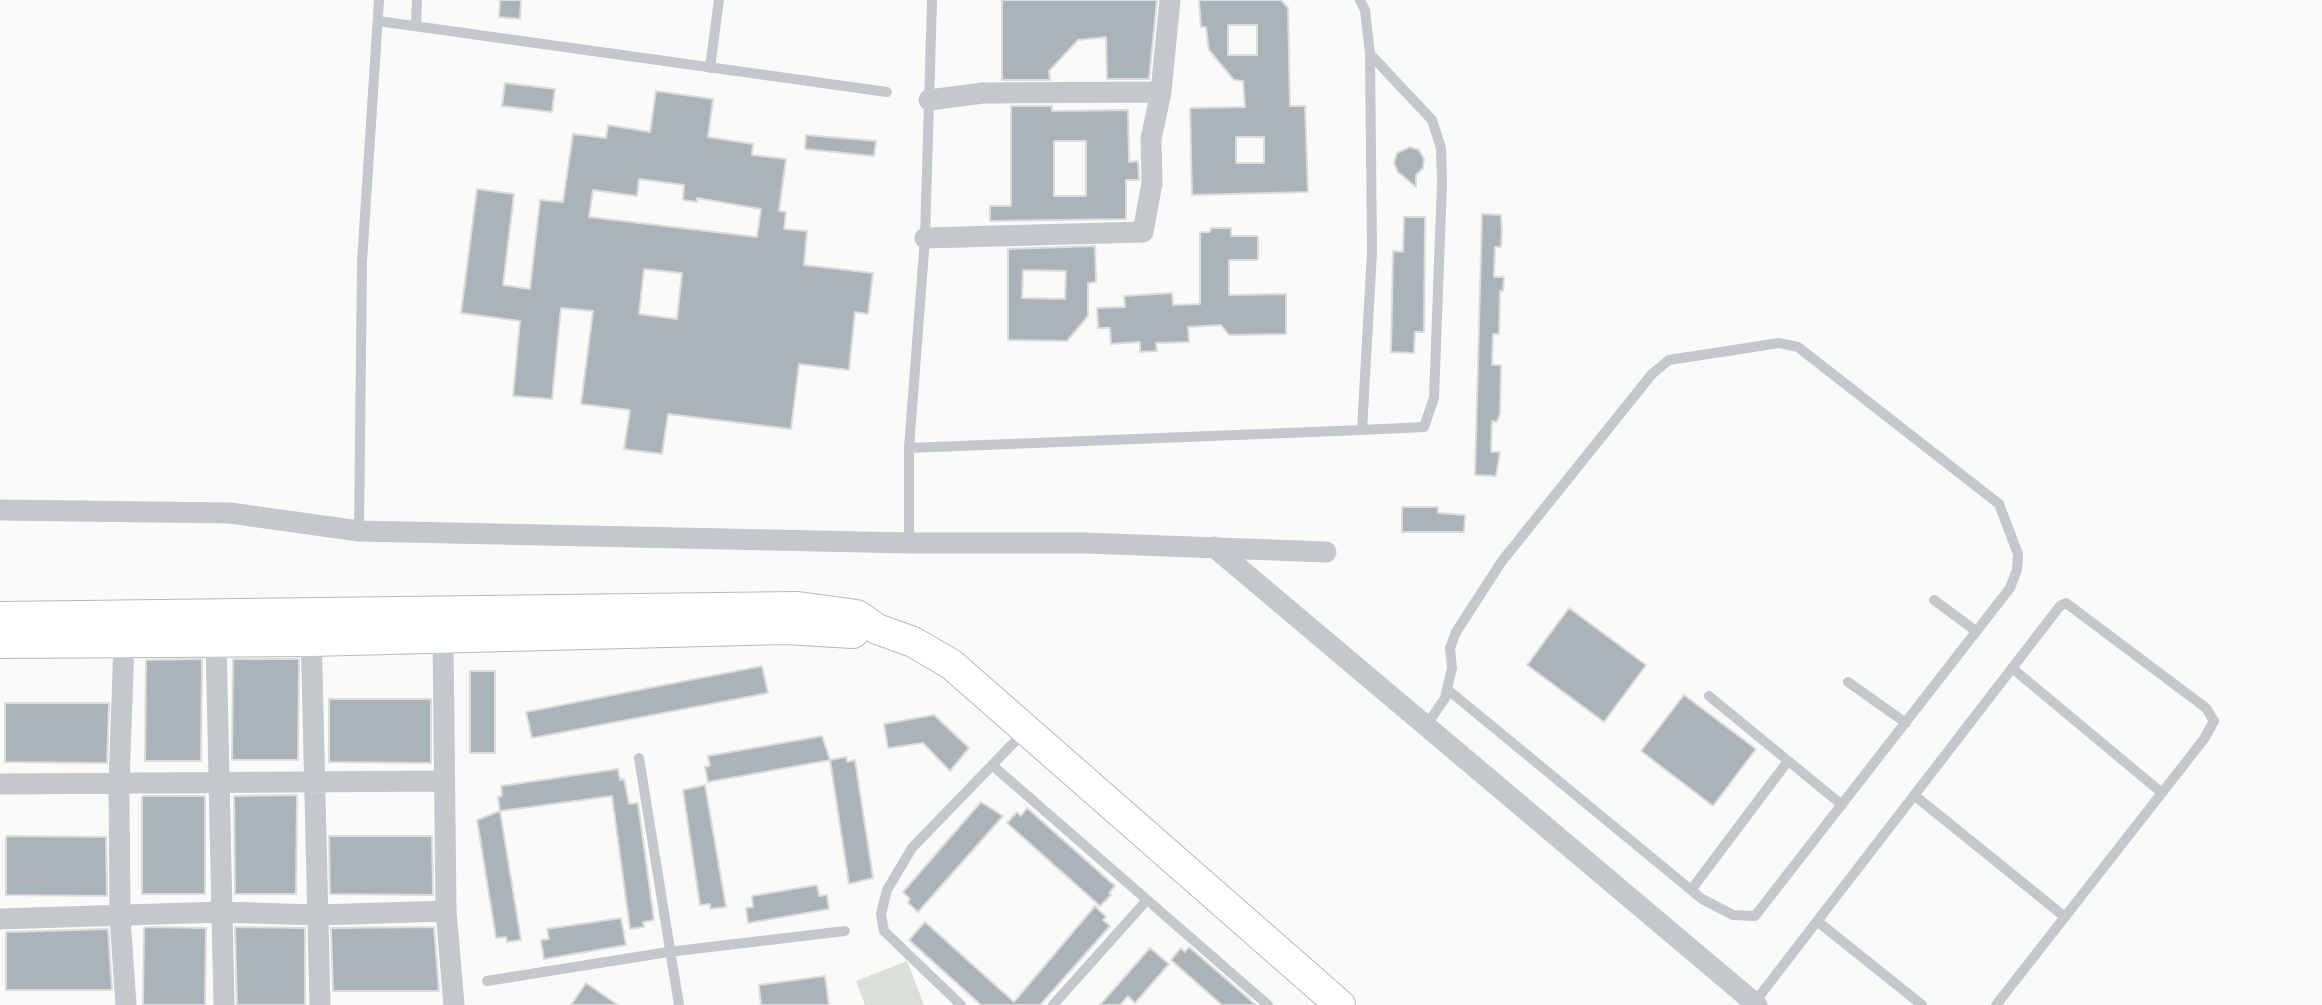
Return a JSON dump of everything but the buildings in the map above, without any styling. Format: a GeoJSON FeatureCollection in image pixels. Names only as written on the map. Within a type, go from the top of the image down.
{"type":"FeatureCollection","features":[{"type":"Feature","properties":{"kind":"main road"},"geometry":{"type":"LineString","coordinates":[[0,643],[216,640],[311,627],[798,607],[857,615],[877,629],[913,642],[951,664],[1339,1005]]}},
{"type":"Feature","properties":{"kind":"main road"},"geometry":{"type":"LineString","coordinates":[[0,617],[311,627],[443,639],[785,629],[859,634],[877,629]]}},
{"type":"Feature","properties":{"kind":"street"},"geometry":{"type":"LineString","coordinates":[[925,239],[1143,232],[1152,183],[1151,139],[1161,92],[1170,0]]}},
{"type":"Feature","properties":{"kind":"street"},"geometry":{"type":"LineString","coordinates":[[929,100],[983,93],[1161,92]]}},
{"type":"Feature","properties":{"kind":"street"},"geometry":{"type":"LineString","coordinates":[[0,510],[230,513],[359,531],[909,543],[1085,543],[1326,552]]}},
{"type":"Feature","properties":{"kind":"street"},"geometry":{"type":"LineString","coordinates":[[1213,547],[1756,1004]]}},
{"type":"Feature","properties":{"kind":"street"},"geometry":{"type":"LineString","coordinates":[[311,627],[320,1005]]}},
{"type":"Feature","properties":{"kind":"street"},"geometry":{"type":"LineString","coordinates":[[443,639],[446,911],[454,1005]]}},
{"type":"Feature","properties":{"kind":"street"},"geometry":{"type":"LineString","coordinates":[[216,640],[224,1005]]}},
{"type":"Feature","properties":{"kind":"street"},"geometry":{"type":"LineString","coordinates":[[124,642],[119,784],[120,917],[126,1005]]}},
{"type":"Feature","properties":{"kind":"street"},"geometry":{"type":"LineString","coordinates":[[0,784],[443,781]]}},
{"type":"Feature","properties":{"kind":"street"},"geometry":{"type":"LineString","coordinates":[[0,919],[222,912],[318,915],[446,911]]}},
{"type":"Feature","properties":{"kind":"lane"},"geometry":{"type":"LineString","coordinates":[[359,531],[362,262],[379,0]]}},
{"type":"Feature","properties":{"kind":"lane"},"geometry":{"type":"LineString","coordinates":[[416,26],[417,0]]}},
{"type":"Feature","properties":{"kind":"lane"},"geometry":{"type":"LineString","coordinates":[[710,68],[719,0]]}},
{"type":"Feature","properties":{"kind":"lane"},"geometry":{"type":"LineString","coordinates":[[909,543],[909,448],[925,239],[932,0]]}},
{"type":"Feature","properties":{"kind":"lane"},"geometry":{"type":"LineString","coordinates":[[1360,0],[1365,10],[1370,54],[1372,252],[1362,430]]}},
{"type":"Feature","properties":{"kind":"lane"},"geometry":{"type":"LineString","coordinates":[[378,21],[887,92]]}},
{"type":"Feature","properties":{"kind":"lane"},"geometry":{"type":"LineString","coordinates":[[909,448],[1424,427],[1434,398],[1441,148],[1432,120],[1370,54]]}},
{"type":"Feature","properties":{"kind":"lane"},"geometry":{"type":"LineString","coordinates":[[1426,726],[1445,698],[1447,689],[1452,668],[1450,648],[1456,632],[1502,561],[1652,374],[1670,359],[1779,343],[1798,348],[1999,504],[2018,554],[2017,570],[2010,588],[1755,916],[1733,915],[1691,890],[1447,689]]}},
{"type":"Feature","properties":{"kind":"lane"},"geometry":{"type":"LineString","coordinates":[[1934,600],[1976,631]]}},
{"type":"Feature","properties":{"kind":"lane"},"geometry":{"type":"LineString","coordinates":[[1756,1004],[2012,668],[2060,606],[2066,603],[2206,708],[2213,716],[2213,726],[1996,1005]]}},
{"type":"Feature","properties":{"kind":"lane"},"geometry":{"type":"LineString","coordinates":[[2012,668],[2162,793]]}},
{"type":"Feature","properties":{"kind":"lane"},"geometry":{"type":"LineString","coordinates":[[1849,682],[1906,723]]}},
{"type":"Feature","properties":{"kind":"lane"},"geometry":{"type":"LineString","coordinates":[[1709,696],[1842,805]]}},
{"type":"Feature","properties":{"kind":"lane"},"geometry":{"type":"LineString","coordinates":[[961,1005],[884,931],[881,914],[887,890],[912,848],[1027,729]]}},
{"type":"Feature","properties":{"kind":"lane"},"geometry":{"type":"LineString","coordinates":[[639,758],[668,952],[679,1005]]}},
{"type":"Feature","properties":{"kind":"lane"},"geometry":{"type":"LineString","coordinates":[[1691,890],[1788,761]]}},
{"type":"Feature","properties":{"kind":"lane"},"geometry":{"type":"LineString","coordinates":[[992,765],[1268,1005]]}},
{"type":"Feature","properties":{"kind":"lane"},"geometry":{"type":"LineString","coordinates":[[1914,795],[2065,917]]}},
{"type":"Feature","properties":{"kind":"lane"},"geometry":{"type":"LineString","coordinates":[[1053,1005],[1147,900]]}},
{"type":"Feature","properties":{"kind":"lane"},"geometry":{"type":"LineString","coordinates":[[1817,921],[1922,1005]]}},
{"type":"Feature","properties":{"kind":"lane"},"geometry":{"type":"LineString","coordinates":[[487,981],[668,952],[845,931]]}},
{"type":"Feature","properties":{"kind":"shaded area"},"geometry":{"type":"Polygon","coordinates":[[[907,961],[924,1005],[865,1005],[856,981],[907,961]]]}}]}
